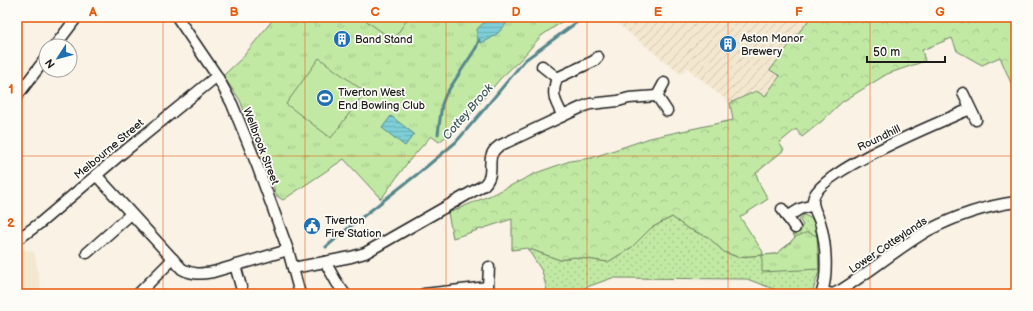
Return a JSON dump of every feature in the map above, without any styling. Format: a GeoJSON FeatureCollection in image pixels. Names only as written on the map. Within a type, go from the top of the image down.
{"type":"FeatureCollection","features":[{"type":"Feature","properties":{"kind":"street"},"geometry":{"type":"LineString","coordinates":[[61,38],[77,17]]}},
{"type":"Feature","properties":{"kind":"street","name":"Wellbrook Street"},"geometry":{"type":"LineString","coordinates":[[177,17],[216,76],[232,104],[246,137],[288,250],[300,294]]}},
{"type":"Feature","properties":{"kind":"street"},"geometry":{"type":"LineString","coordinates":[[563,116],[554,96],[553,89],[557,78],[594,61],[598,57]]}},
{"type":"Feature","properties":{"kind":"street"},"geometry":{"type":"LineString","coordinates":[[542,66],[557,78]]}},
{"type":"Feature","properties":{"kind":"street"},"geometry":{"type":"LineString","coordinates":[[17,96],[38,68]]}},
{"type":"Feature","properties":{"kind":"street","name":"Melbourne Street"},"geometry":{"type":"LineString","coordinates":[[17,239],[27,233],[216,76]]}},
{"type":"Feature","properties":{"kind":"street"},"geometry":{"type":"LineString","coordinates":[[658,96],[664,83]]}},
{"type":"Feature","properties":{"kind":"street"},"geometry":{"type":"LineString","coordinates":[[963,93],[976,120]]}},
{"type":"Feature","properties":{"kind":"street"},"geometry":{"type":"LineString","coordinates":[[293,268],[365,253],[484,185],[489,180],[491,174],[490,155],[499,146],[590,104],[618,101],[641,96],[658,96]]}},
{"type":"Feature","properties":{"kind":"street"},"geometry":{"type":"LineString","coordinates":[[658,96],[667,111]]}},
{"type":"Feature","properties":{"kind":"street","name":"Roundhill"},"geometry":{"type":"LineString","coordinates":[[814,205],[813,200],[820,188],[833,176],[844,169],[881,149],[970,108]]}},
{"type":"Feature","properties":{"kind":"street"},"geometry":{"type":"LineString","coordinates":[[96,175],[182,269],[196,274],[213,272],[288,250]]}},
{"type":"Feature","properties":{"kind":"street","name":"Lower Cotteylands"},"geometry":{"type":"LineString","coordinates":[[822,293],[833,294],[841,290],[915,239],[951,219],[976,210],[1016,202]]}},
{"type":"Feature","properties":{"kind":"street"},"geometry":{"type":"LineString","coordinates":[[795,228],[784,213],[814,205],[822,226],[826,274],[822,293]]}},
{"type":"Feature","properties":{"kind":"street"},"geometry":{"type":"LineString","coordinates":[[87,253],[131,214]]}},
{"type":"Feature","properties":{"kind":"street"},"geometry":{"type":"LineString","coordinates":[[138,294],[174,259]]}},
{"type":"Feature","properties":{"kind":"street"},"geometry":{"type":"LineString","coordinates":[[325,262],[345,294]]}},
{"type":"Feature","properties":{"kind":"street"},"geometry":{"type":"LineString","coordinates":[[235,265],[243,294]]}},
{"type":"Feature","properties":{"kind":"street"},"geometry":{"type":"LineString","coordinates":[[424,294],[488,291],[490,267]]}},
{"type":"Feature","properties":{"kind":"shaded area"},"geometry":{"type":"Polygon","coordinates":[[[609,17],[811,17],[770,69],[780,76],[765,96],[756,91],[730,103],[687,68],[681,74],[609,17]]]}},
{"type":"Feature","properties":{"kind":"shaded area"},"geometry":{"type":"Polygon","coordinates":[[[17,248],[34,252],[41,289],[45,294],[17,294],[17,248]]]}},
{"type":"Feature","properties":{"kind":"green space"},"geometry":{"type":"Polygon","coordinates":[[[275,17],[569,17],[541,36],[522,58],[500,79],[463,123],[439,142],[431,136],[408,162],[381,199],[344,159],[283,200],[277,196],[240,100],[223,76],[242,58],[275,17]]]}},
{"type":"Feature","properties":{"kind":"green space"},"geometry":{"type":"Polygon","coordinates":[[[361,17],[409,17],[393,40],[361,17]]]}},
{"type":"Feature","properties":{"kind":"green space"},"geometry":{"type":"Polygon","coordinates":[[[811,17],[1016,17],[1016,95],[1000,57],[982,65],[957,51],[952,38],[922,50],[925,61],[887,74],[842,102],[802,137],[796,129],[779,143],[784,150],[756,173],[759,183],[768,199],[740,217],[763,252],[762,255],[738,257],[724,252],[708,237],[687,228],[672,217],[651,228],[632,247],[608,262],[574,257],[560,260],[527,248],[512,250],[512,219],[453,238],[448,213],[496,193],[536,173],[570,161],[591,158],[650,138],[733,120],[730,103],[756,91],[765,96],[780,76],[770,70],[811,17]]]}},
{"type":"Feature","properties":{"kind":"green space","name":"Tiverton West End Bowling Club"},"geometry":{"type":"Polygon","coordinates":[[[319,58],[365,92],[331,138],[286,104],[319,58]]]}},
{"type":"Feature","properties":{"kind":"green space"},"geometry":{"type":"Polygon","coordinates":[[[804,215],[813,219],[816,228],[819,271],[812,294],[787,294],[747,279],[612,278],[584,288],[584,294],[548,294],[542,271],[527,248],[560,260],[574,257],[608,262],[632,247],[651,228],[672,217],[687,228],[708,237],[724,252],[737,257],[776,254],[789,244],[795,237],[792,234],[803,225],[799,219],[804,215]]]}},
{"type":"Feature","properties":{"kind":"green space"},"geometry":{"type":"Polygon","coordinates":[[[808,232],[817,236],[819,269],[762,272],[762,255],[776,254],[789,244],[795,237],[808,232]]]}},
{"type":"Feature","properties":{"kind":"water"},"geometry":{"type":"Polygon","coordinates":[[[490,17],[510,18],[498,33],[481,43],[477,38],[477,29],[490,17]]]}},
{"type":"Feature","properties":{"kind":"water"},"geometry":{"type":"Polygon","coordinates":[[[391,116],[414,134],[405,146],[382,128],[391,116]]]}},
{"type":"Feature","properties":{"kind":"waterway","name":"Cottey Brook"},"geometry":{"type":"LineString","coordinates":[[326,247],[456,142],[525,60],[584,17]]}},
{"type":"Feature","properties":{"kind":"waterway"},"geometry":{"type":"LineString","coordinates":[[438,134],[442,104],[446,94],[476,48],[479,40]]}},
{"type":"Feature","properties":{"kind":"place","name":"Band Stand"},"geometry":{"type":"Point","coordinates":[342,39]}},
{"type":"Feature","properties":{"kind":"place","name":"Aston Manor Brewery"},"geometry":{"type":"Point","coordinates":[728,44]}},
{"type":"Feature","properties":{"kind":"place","name":"Tiverton West End Bowling Club"},"geometry":{"type":"Point","coordinates":[325,98]}},
{"type":"Feature","properties":{"kind":"place","name":"Tiverton Fire Station"},"geometry":{"type":"Point","coordinates":[312,226]}}]}
